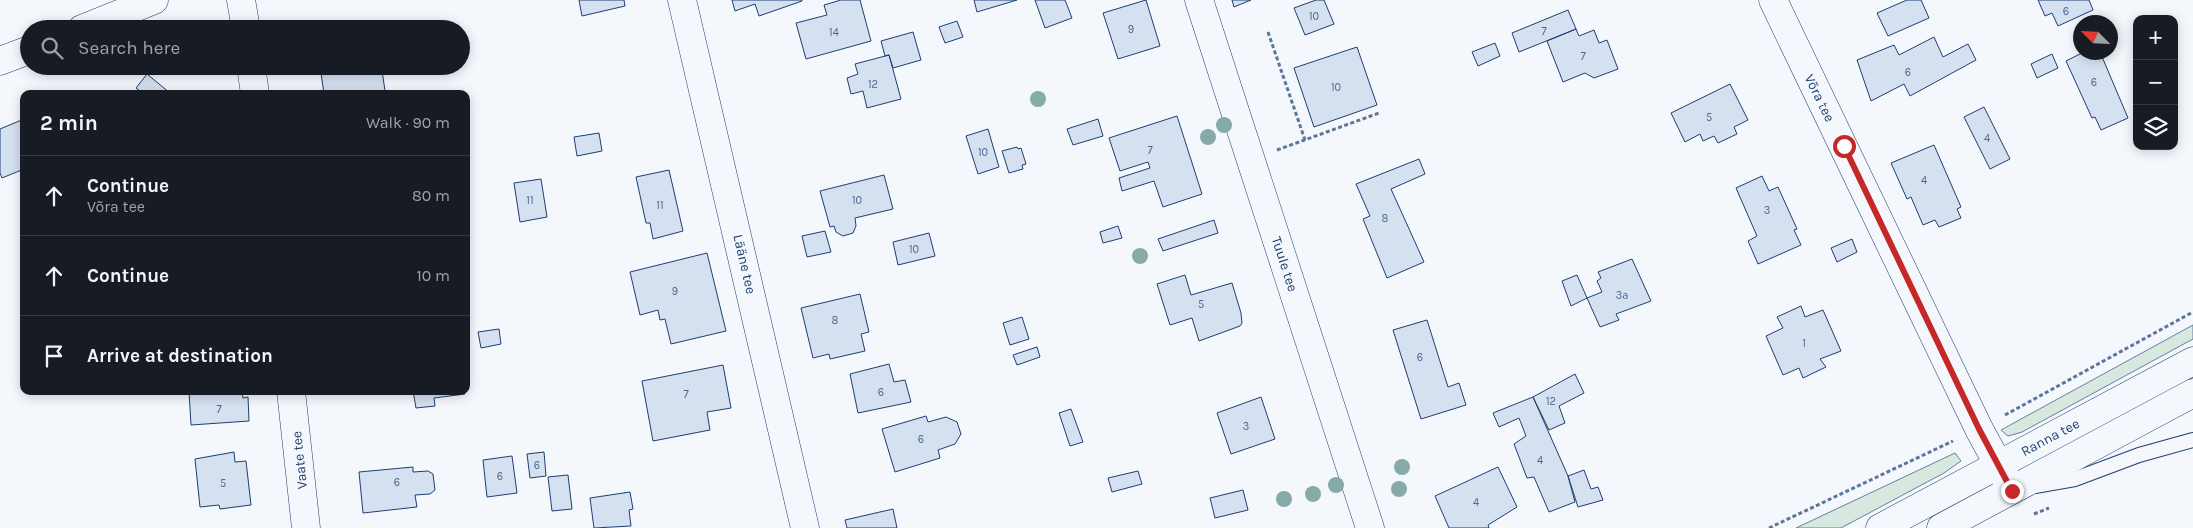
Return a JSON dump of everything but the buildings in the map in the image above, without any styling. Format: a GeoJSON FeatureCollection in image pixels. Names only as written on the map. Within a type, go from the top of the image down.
{"type":"FeatureCollection","features":[{"type":"Feature","properties":{"kind":"street"},"geometry":{"type":"LineString","coordinates":[[104,20],[154,0]]}},
{"type":"Feature","properties":{"kind":"street"},"geometry":{"type":"LineString","coordinates":[[241,0],[244,20]]}},
{"type":"Feature","properties":{"kind":"street","name":"Lääne tee"},"geometry":{"type":"LineString","coordinates":[[682,0],[805,528]]}},
{"type":"Feature","properties":{"kind":"street","name":"Tuule tee"},"geometry":{"type":"LineString","coordinates":[[1199,0],[1370,528]]}},
{"type":"Feature","properties":{"kind":"street","name":"Võra tee"},"geometry":{"type":"LineString","coordinates":[[1773,0],[2012,491]]}},
{"type":"Feature","properties":{"kind":"street"},"geometry":{"type":"LineString","coordinates":[[0,61],[20,53]]}},
{"type":"Feature","properties":{"kind":"street"},"geometry":{"type":"LineString","coordinates":[[252,75],[254,90]]}},
{"type":"Feature","properties":{"kind":"street","name":"Ranna tee"},"geometry":{"type":"LineString","coordinates":[[1880,528],[2193,361]]}},
{"type":"Feature","properties":{"kind":"street"},"geometry":{"type":"LineString","coordinates":[[1941,528],[2193,393]]}},
{"type":"Feature","properties":{"kind":"street","name":"Vaate tee"},"geometry":{"type":"LineString","coordinates":[[291,395],[306,528]]}},
{"type":"Feature","properties":{"kind":"lane"},"geometry":{"type":"LineString","coordinates":[[2012,491],[2075,479],[2139,455],[2193,440]]}},
{"type":"Feature","properties":{"kind":"path"},"geometry":{"type":"LineString","coordinates":[[1268,32],[1305,140]]}},
{"type":"Feature","properties":{"kind":"path"},"geometry":{"type":"LineString","coordinates":[[1251,159],[1379,113]]}},
{"type":"Feature","properties":{"kind":"shaded area"},"geometry":{"type":"Polygon","coordinates":[[[2193,325],[2193,339],[2022,432],[2008,436],[2001,430],[2193,325]]]}},
{"type":"Feature","properties":{"kind":"shaded area"},"geometry":{"type":"Polygon","coordinates":[[[1955,453],[1961,461],[1944,473],[1841,528],[1796,528],[1955,453]]]}},
{"type":"Feature","properties":{"kind":"route"},"geometry":{"type":"LineString","coordinates":[[1844,146],[1979,429],[2012,491]]}}]}
